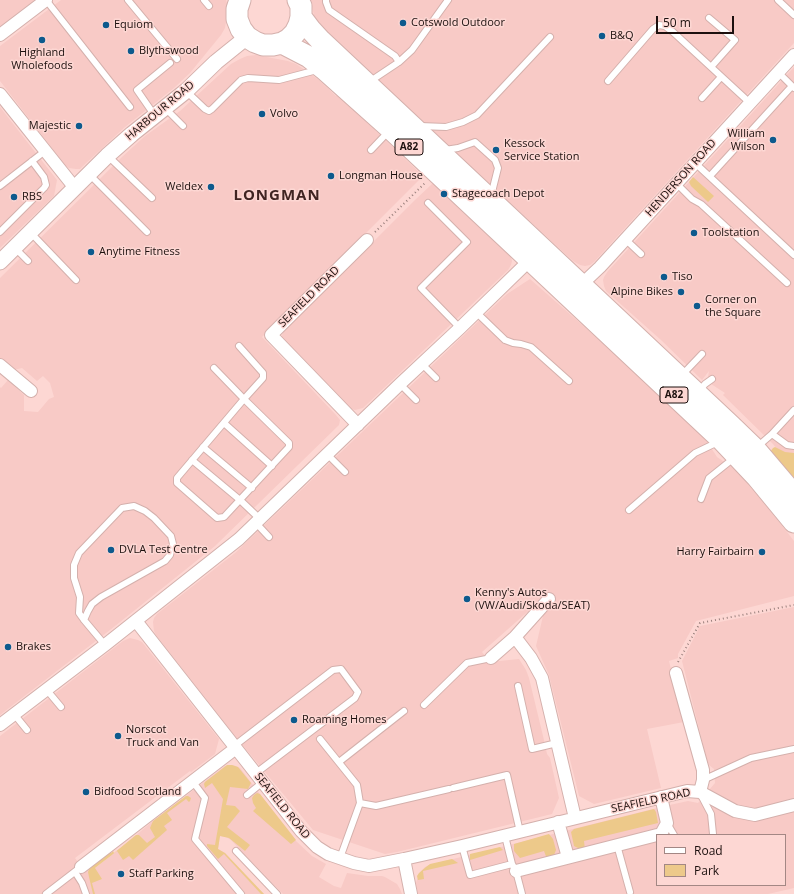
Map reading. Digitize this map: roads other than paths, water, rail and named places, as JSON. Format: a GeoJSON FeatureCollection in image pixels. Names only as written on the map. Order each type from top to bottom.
{"type":"FeatureCollection","features":[{"type":"Feature","properties":{"kind":"highway"},"geometry":{"type":"LineString","coordinates":[[237,3],[239,24],[247,37],[263,45],[282,43]]}},
{"type":"Feature","properties":{"kind":"highway","name":"A82"},"geometry":{"type":"LineString","coordinates":[[282,43],[295,33],[299,25],[300,8]]}},
{"type":"Feature","properties":{"kind":"highway","name":"A82"},"geometry":{"type":"LineString","coordinates":[[300,8],[310,29],[321,41],[492,201],[572,288],[722,440],[746,453],[757,477],[794,522]]}},
{"type":"Feature","properties":{"kind":"highway","name":"A82"},"geometry":{"type":"LineString","coordinates":[[282,43],[309,57],[324,68],[530,260],[572,288],[680,377],[697,393],[746,453],[794,495]]}},
{"type":"Feature","properties":{"kind":"street"},"geometry":{"type":"LineString","coordinates":[[0,35],[46,0]]}},
{"type":"Feature","properties":{"kind":"street","name":"HARBOUR ROAD"},"geometry":{"type":"LineString","coordinates":[[0,262],[107,156],[186,91],[216,62],[247,37]]}},
{"type":"Feature","properties":{"kind":"street","name":"HENDERSON ROAD"},"geometry":{"type":"LineString","coordinates":[[572,288],[600,267],[794,55]]}},
{"type":"Feature","properties":{"kind":"street"},"geometry":{"type":"LineString","coordinates":[[0,94],[75,188]]}},
{"type":"Feature","properties":{"kind":"street","name":"SEAFIELD ROAD"},"geometry":{"type":"LineString","coordinates":[[358,425],[271,335],[367,240]]}},
{"type":"Feature","properties":{"kind":"street"},"geometry":{"type":"LineString","coordinates":[[0,725],[239,539],[530,260]]}},
{"type":"Feature","properties":{"kind":"street"},"geometry":{"type":"LineString","coordinates":[[2,370],[30,392]]}},
{"type":"Feature","properties":{"kind":"street"},"geometry":{"type":"LineString","coordinates":[[491,658],[514,637],[549,599]]}},
{"type":"Feature","properties":{"kind":"street","name":"SEAFIELD ROAD"},"geometry":{"type":"LineString","coordinates":[[136,620],[302,831],[317,847],[328,854],[354,863],[369,866],[404,859],[687,792],[701,786],[735,811],[755,815],[794,805]]}},
{"type":"Feature","properties":{"kind":"street"},"geometry":{"type":"LineString","coordinates":[[514,637],[531,658],[542,678],[575,818]]}},
{"type":"Feature","properties":{"kind":"street"},"geometry":{"type":"LineString","coordinates":[[676,673],[703,770],[701,786]]}},
{"type":"Feature","properties":{"kind":"street"},"geometry":{"type":"LineString","coordinates":[[78,870],[193,782],[235,747]]}},
{"type":"Feature","properties":{"kind":"street"},"geometry":{"type":"LineString","coordinates":[[661,797],[667,823],[661,834]]}},
{"type":"Feature","properties":{"kind":"street"},"geometry":{"type":"LineString","coordinates":[[558,822],[568,857]]}},
{"type":"Feature","properties":{"kind":"street"},"geometry":{"type":"LineString","coordinates":[[514,867],[568,857],[656,835]]}},
{"type":"Feature","properties":{"kind":"street"},"geometry":{"type":"LineString","coordinates":[[404,859],[411,894]]}},
{"type":"Feature","properties":{"kind":"lane"},"geometry":{"type":"LineString","coordinates":[[46,0],[130,107]]}},
{"type":"Feature","properties":{"kind":"lane"},"geometry":{"type":"LineString","coordinates":[[128,0],[177,59]]}},
{"type":"Feature","properties":{"kind":"lane"},"geometry":{"type":"LineString","coordinates":[[204,0],[209,6]]}},
{"type":"Feature","properties":{"kind":"lane"},"geometry":{"type":"LineString","coordinates":[[326,0],[329,10],[395,56],[399,62]]}},
{"type":"Feature","properties":{"kind":"lane"},"geometry":{"type":"LineString","coordinates":[[368,84],[399,62],[412,50],[448,0]]}},
{"type":"Feature","properties":{"kind":"lane"},"geometry":{"type":"LineString","coordinates":[[778,0],[794,15]]}},
{"type":"Feature","properties":{"kind":"lane"},"geometry":{"type":"LineString","coordinates":[[709,18],[735,40],[711,67]]}},
{"type":"Feature","properties":{"kind":"lane"},"geometry":{"type":"LineString","coordinates":[[608,81],[653,29],[659,26],[665,26],[750,103]]}},
{"type":"Feature","properties":{"kind":"lane"},"geometry":{"type":"LineString","coordinates":[[412,125],[446,127],[463,122],[477,115],[550,37]]}},
{"type":"Feature","properties":{"kind":"lane"},"geometry":{"type":"LineString","coordinates":[[170,63],[137,90],[160,112],[183,126]]}},
{"type":"Feature","properties":{"kind":"lane"},"geometry":{"type":"LineString","coordinates":[[186,91],[209,111],[241,80],[248,78],[279,80],[324,68]]}},
{"type":"Feature","properties":{"kind":"lane"},"geometry":{"type":"LineString","coordinates":[[710,176],[793,87],[778,72]]}},
{"type":"Feature","properties":{"kind":"lane"},"geometry":{"type":"LineString","coordinates":[[702,98],[721,77]]}},
{"type":"Feature","properties":{"kind":"lane"},"geometry":{"type":"LineString","coordinates":[[371,150],[391,129]]}},
{"type":"Feature","properties":{"kind":"lane"},"geometry":{"type":"LineString","coordinates":[[439,151],[458,148],[475,142],[495,160],[498,168],[493,188],[492,201]]}},
{"type":"Feature","properties":{"kind":"lane"},"geometry":{"type":"LineString","coordinates":[[0,186],[46,151]]}},
{"type":"Feature","properties":{"kind":"lane"},"geometry":{"type":"LineString","coordinates":[[107,156],[152,198]]}},
{"type":"Feature","properties":{"kind":"lane"},"geometry":{"type":"LineString","coordinates":[[0,232],[46,185],[44,177],[32,161]]}},
{"type":"Feature","properties":{"kind":"lane"},"geometry":{"type":"LineString","coordinates":[[695,163],[794,255]]}},
{"type":"Feature","properties":{"kind":"lane"},"geometry":{"type":"LineString","coordinates":[[89,174],[146,232]]}},
{"type":"Feature","properties":{"kind":"lane"},"geometry":{"type":"LineString","coordinates":[[676,183],[787,283]]}},
{"type":"Feature","properties":{"kind":"lane"},"geometry":{"type":"LineString","coordinates":[[428,203],[467,242],[421,288],[460,328]]}},
{"type":"Feature","properties":{"kind":"lane"},"geometry":{"type":"LineString","coordinates":[[30,232],[76,280]]}},
{"type":"Feature","properties":{"kind":"lane"},"geometry":{"type":"LineString","coordinates":[[625,239],[641,254]]}},
{"type":"Feature","properties":{"kind":"lane"},"geometry":{"type":"LineString","coordinates":[[15,247],[28,261]]}},
{"type":"Feature","properties":{"kind":"lane"},"geometry":{"type":"LineString","coordinates":[[476,312],[505,340],[531,347],[569,381]]}},
{"type":"Feature","properties":{"kind":"lane"},"geometry":{"type":"LineString","coordinates":[[214,368],[244,399],[289,443],[289,448],[252,488],[224,517],[217,518],[177,483],[177,478],[244,399],[263,378],[263,373],[239,346]]}},
{"type":"Feature","properties":{"kind":"lane"},"geometry":{"type":"LineString","coordinates":[[680,377],[702,354]]}},
{"type":"Feature","properties":{"kind":"lane"},"geometry":{"type":"LineString","coordinates":[[422,364],[436,378]]}},
{"type":"Feature","properties":{"kind":"lane"},"geometry":{"type":"LineString","coordinates":[[697,393],[712,379]]}},
{"type":"Feature","properties":{"kind":"lane"},"geometry":{"type":"LineString","coordinates":[[400,384],[416,400]]}},
{"type":"Feature","properties":{"kind":"lane"},"geometry":{"type":"LineString","coordinates":[[701,499],[709,478],[731,460],[746,453],[772,434],[794,410]]}},
{"type":"Feature","properties":{"kind":"lane"},"geometry":{"type":"LineString","coordinates":[[224,423],[272,466]]}},
{"type":"Feature","properties":{"kind":"lane"},"geometry":{"type":"LineString","coordinates":[[772,434],[787,445],[794,446]]}},
{"type":"Feature","properties":{"kind":"lane"},"geometry":{"type":"LineString","coordinates":[[629,510],[696,453],[722,440]]}},
{"type":"Feature","properties":{"kind":"lane"},"geometry":{"type":"LineString","coordinates":[[203,447],[252,488]]}},
{"type":"Feature","properties":{"kind":"lane"},"geometry":{"type":"LineString","coordinates":[[328,454],[345,472]]}},
{"type":"Feature","properties":{"kind":"lane"},"geometry":{"type":"LineString","coordinates":[[192,460],[240,500],[258,521],[269,537]]}},
{"type":"Feature","properties":{"kind":"lane"},"geometry":{"type":"LineString","coordinates":[[84,620],[92,604],[101,597],[165,561],[170,555],[173,544],[170,536],[154,518],[145,511],[134,506],[122,508],[79,553],[74,565],[74,578],[80,597],[79,613],[84,620],[105,644]]}},
{"type":"Feature","properties":{"kind":"lane"},"geometry":{"type":"LineString","coordinates":[[424,705],[467,663],[491,658]]}},
{"type":"Feature","properties":{"kind":"lane"},"geometry":{"type":"LineString","coordinates":[[235,747],[333,670],[341,669],[358,692],[355,698],[259,778],[247,795]]}},
{"type":"Feature","properties":{"kind":"lane"},"geometry":{"type":"LineString","coordinates":[[518,686],[532,749],[557,743]]}},
{"type":"Feature","properties":{"kind":"lane"},"geometry":{"type":"LineString","coordinates":[[46,689],[61,707]]}},
{"type":"Feature","properties":{"kind":"lane"},"geometry":{"type":"LineString","coordinates":[[339,762],[404,711]]}},
{"type":"Feature","properties":{"kind":"lane"},"geometry":{"type":"LineString","coordinates":[[14,714],[27,730]]}},
{"type":"Feature","properties":{"kind":"lane"},"geometry":{"type":"LineString","coordinates":[[320,740],[357,785],[360,803],[340,858]]}},
{"type":"Feature","properties":{"kind":"lane"},"geometry":{"type":"LineString","coordinates":[[714,834],[711,814],[701,786],[751,758],[794,749]]}},
{"type":"Feature","properties":{"kind":"lane"},"geometry":{"type":"LineString","coordinates":[[360,803],[376,806],[507,775],[520,832]]}},
{"type":"Feature","properties":{"kind":"lane"},"geometry":{"type":"LineString","coordinates":[[193,782],[205,798],[195,839],[241,894]]}},
{"type":"Feature","properties":{"kind":"lane"},"geometry":{"type":"LineString","coordinates":[[667,823],[673,834]]}},
{"type":"Feature","properties":{"kind":"lane"},"geometry":{"type":"LineString","coordinates":[[505,836],[522,894]]}},
{"type":"Feature","properties":{"kind":"lane"},"geometry":{"type":"LineString","coordinates":[[617,845],[630,892]]}},
{"type":"Feature","properties":{"kind":"lane"},"geometry":{"type":"LineString","coordinates":[[462,846],[470,875],[514,867]]}},
{"type":"Feature","properties":{"kind":"lane"},"geometry":{"type":"LineString","coordinates":[[236,851],[277,894]]}},
{"type":"Feature","properties":{"kind":"lane"},"geometry":{"type":"LineString","coordinates":[[46,894],[78,870],[86,894]]}},
{"type":"Feature","properties":{"kind":"place","name":"Cotswold Outdoor"},"geometry":{"type":"Point","coordinates":[403,23]}},
{"type":"Feature","properties":{"kind":"place","name":"Equiom"},"geometry":{"type":"Point","coordinates":[106,25]}},
{"type":"Feature","properties":{"kind":"place","name":"B&Q"},"geometry":{"type":"Point","coordinates":[602,36]}},
{"type":"Feature","properties":{"kind":"place","name":"Highland Wholefoods"},"geometry":{"type":"Point","coordinates":[42,40]}},
{"type":"Feature","properties":{"kind":"place","name":"Blythswood"},"geometry":{"type":"Point","coordinates":[131,51]}},
{"type":"Feature","properties":{"kind":"place","name":"Volvo"},"geometry":{"type":"Point","coordinates":[262,114]}},
{"type":"Feature","properties":{"kind":"place","name":"Majestic"},"geometry":{"type":"Point","coordinates":[79,126]}},
{"type":"Feature","properties":{"kind":"place","name":"William Wilson"},"geometry":{"type":"Point","coordinates":[773,140]}},
{"type":"Feature","properties":{"kind":"place","name":"Kessock Service Station"},"geometry":{"type":"Point","coordinates":[496,150]}},
{"type":"Feature","properties":{"kind":"place","name":"Longman House"},"geometry":{"type":"Point","coordinates":[331,176]}},
{"type":"Feature","properties":{"kind":"place","name":"Weldex"},"geometry":{"type":"Point","coordinates":[211,187]}},
{"type":"Feature","properties":{"kind":"place","name":"Stagecoach Depot"},"geometry":{"type":"Point","coordinates":[444,194]}},
{"type":"Feature","properties":{"kind":"place","name":"RBS"},"geometry":{"type":"Point","coordinates":[14,197]}},
{"type":"Feature","properties":{"kind":"place","name":"Toolstation"},"geometry":{"type":"Point","coordinates":[694,233]}},
{"type":"Feature","properties":{"kind":"place","name":"Anytime Fitness"},"geometry":{"type":"Point","coordinates":[91,252]}},
{"type":"Feature","properties":{"kind":"place","name":"Tiso"},"geometry":{"type":"Point","coordinates":[664,277]}},
{"type":"Feature","properties":{"kind":"place","name":"Alpine Bikes"},"geometry":{"type":"Point","coordinates":[681,292]}},
{"type":"Feature","properties":{"kind":"place","name":"Corner on the Square"},"geometry":{"type":"Point","coordinates":[697,306]}},
{"type":"Feature","properties":{"kind":"place","name":"DVLA Test Centre"},"geometry":{"type":"Point","coordinates":[111,550]}},
{"type":"Feature","properties":{"kind":"place","name":"Harry Fairbairn"},"geometry":{"type":"Point","coordinates":[762,552]}},
{"type":"Feature","properties":{"kind":"place","name":"Kenny's Autos (VW/Audi/Skoda/SEAT)"},"geometry":{"type":"Point","coordinates":[467,599]}},
{"type":"Feature","properties":{"kind":"place","name":"Brakes"},"geometry":{"type":"Point","coordinates":[8,647]}},
{"type":"Feature","properties":{"kind":"place","name":"Roaming Homes"},"geometry":{"type":"Point","coordinates":[294,720]}},
{"type":"Feature","properties":{"kind":"place","name":"Norscot Truck and Van"},"geometry":{"type":"Point","coordinates":[118,736]}},
{"type":"Feature","properties":{"kind":"place","name":"Bidfood Scotland"},"geometry":{"type":"Point","coordinates":[86,792]}},
{"type":"Feature","properties":{"kind":"place","name":"Staff Parking"},"geometry":{"type":"Point","coordinates":[121,874]}},
{"type":"Feature","properties":{"kind":"district","name":"LONGMAN"},"geometry":{"type":"Point","coordinates":[277,196]}}]}
